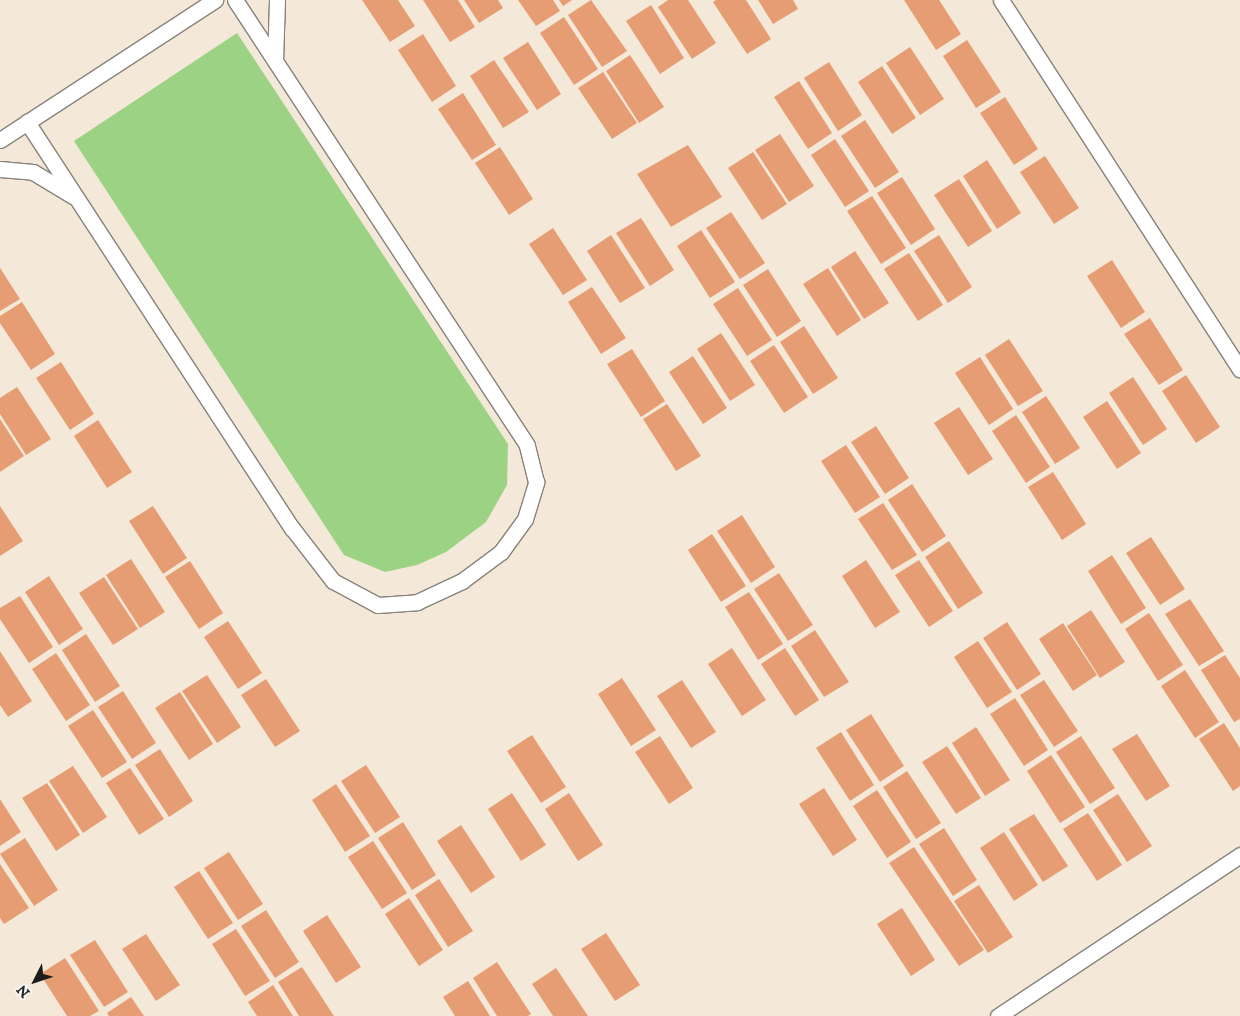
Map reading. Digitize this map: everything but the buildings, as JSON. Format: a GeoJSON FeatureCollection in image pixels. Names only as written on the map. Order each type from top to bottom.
{"type":"FeatureCollection","features":[{"type":"Feature","properties":{"kind":"lane"},"geometry":{"type":"LineString","coordinates":[[0,140],[215,0]]}},
{"type":"Feature","properties":{"kind":"lane"},"geometry":{"type":"LineString","coordinates":[[27,122],[292,528],[333,581],[378,605],[417,602],[462,581],[501,552],[525,519],[536,482],[527,445],[235,0]]}},
{"type":"Feature","properties":{"kind":"lane"},"geometry":{"type":"LineString","coordinates":[[275,61],[276,0]]}},
{"type":"Feature","properties":{"kind":"lane"},"geometry":{"type":"LineString","coordinates":[[1001,0],[1240,369]]}},
{"type":"Feature","properties":{"kind":"lane"},"geometry":{"type":"LineString","coordinates":[[0,169],[33,172],[76,198]]}},
{"type":"Feature","properties":{"kind":"lane"},"geometry":{"type":"LineString","coordinates":[[998,1016],[1240,856]]}},
{"type":"Feature","properties":{"kind":"green space"},"geometry":{"type":"Polygon","coordinates":[[[237,33],[508,444],[507,485],[486,522],[446,552],[417,565],[385,572],[344,555],[74,141],[237,33]]]}}]}
